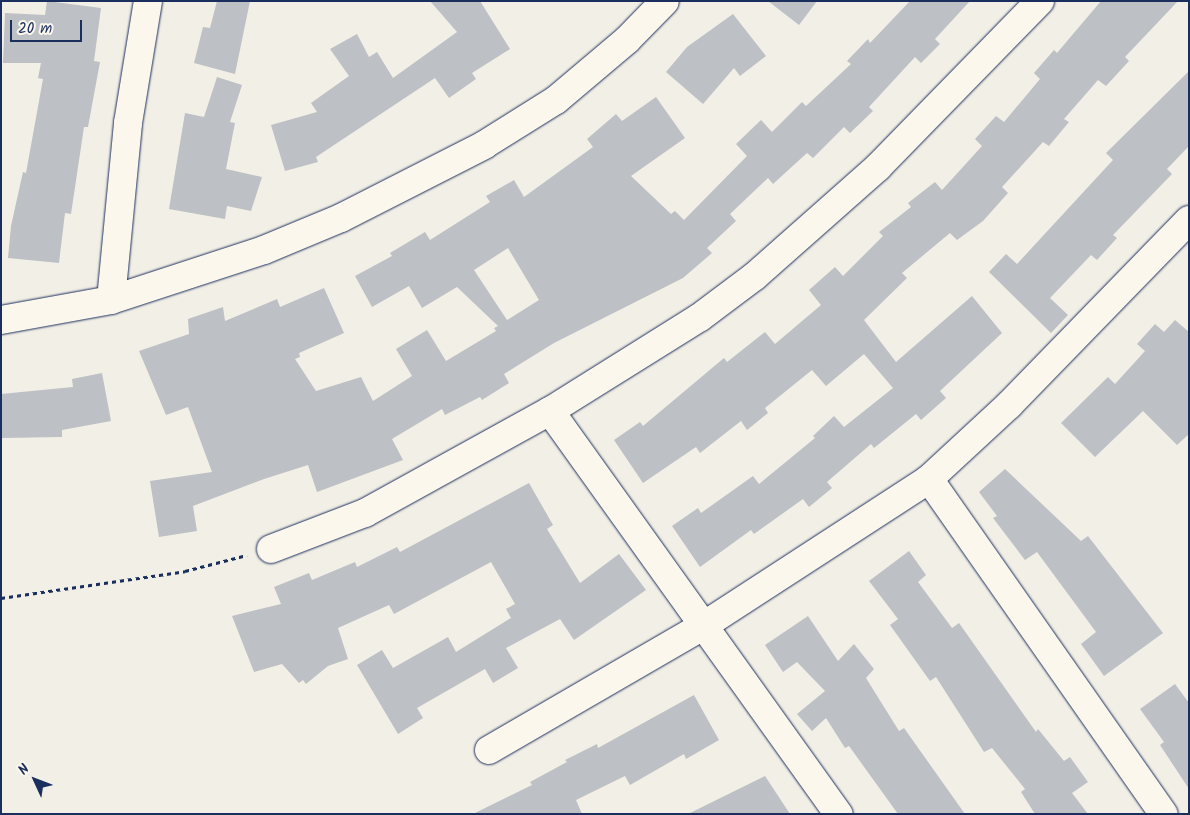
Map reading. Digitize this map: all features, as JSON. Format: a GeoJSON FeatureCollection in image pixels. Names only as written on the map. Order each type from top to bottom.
{"type":"FeatureCollection","features":[{"type":"Feature","properties":{"kind":"street"},"geometry":{"type":"LineString","coordinates":[[111,300],[128,124],[148,1]]}},
{"type":"Feature","properties":{"kind":"street"},"geometry":{"type":"LineString","coordinates":[[1,320],[111,300],[264,250],[342,218],[484,145],[556,100],[627,40],[665,1]]}},
{"type":"Feature","properties":{"kind":"street"},"geometry":{"type":"LineString","coordinates":[[271,549],[366,514],[550,411],[699,318],[755,276],[885,160],[1040,1]]}},
{"type":"Feature","properties":{"kind":"street"},"geometry":{"type":"LineString","coordinates":[[489,750],[703,626],[929,479],[970,444],[1189,220]]}},
{"type":"Feature","properties":{"kind":"street"},"geometry":{"type":"LineString","coordinates":[[550,411],[839,814]]}},
{"type":"Feature","properties":{"kind":"street"},"geometry":{"type":"LineString","coordinates":[[929,479],[1164,814]]}},
{"type":"Feature","properties":{"kind":"path"},"geometry":{"type":"LineString","coordinates":[[1,598],[185,571],[271,549]]}},
{"type":"Feature","properties":{"kind":"building"},"geometry":{"type":"Polygon","coordinates":[[[47,1],[101,8],[94,61],[100,62],[88,127],[84,127],[71,214],[65,213],[59,263],[8,258],[11,226],[23,172],[26,173],[43,79],[38,78],[41,63],[3,63],[5,13],[45,15],[47,1]]]}},
{"type":"Feature","properties":{"kind":"building"},"geometry":{"type":"Polygon","coordinates":[[[217,1],[250,1],[235,74],[194,63],[203,27],[210,28],[217,1]]]}},
{"type":"Feature","properties":{"kind":"building"},"geometry":{"type":"Polygon","coordinates":[[[430,1],[480,1],[510,49],[472,73],[476,79],[449,98],[435,78],[316,157],[318,162],[285,171],[271,125],[317,112],[311,103],[349,76],[330,49],[357,34],[369,57],[377,52],[393,78],[457,32],[430,1]]]}},
{"type":"Feature","properties":{"kind":"building"},"geometry":{"type":"Polygon","coordinates":[[[768,1],[817,1],[799,25],[768,1]]]}},
{"type":"Feature","properties":{"kind":"building"},"geometry":{"type":"Polygon","coordinates":[[[910,1],[970,1],[935,39],[940,44],[921,63],[915,57],[869,107],[873,111],[850,133],[844,127],[813,158],[807,153],[773,184],[768,178],[730,214],[736,221],[707,248],[712,253],[683,278],[554,343],[504,374],[509,383],[482,400],[480,397],[445,415],[442,409],[392,439],[403,460],[317,492],[308,465],[264,479],[193,506],[197,531],[159,537],[150,481],[212,472],[188,407],[166,415],[139,351],[189,334],[188,319],[223,307],[225,321],[277,299],[280,307],[324,288],[344,333],[299,353],[300,357],[295,359],[316,391],[361,377],[373,401],[412,376],[396,349],[427,330],[446,361],[496,331],[494,328],[498,326],[457,287],[422,308],[409,286],[372,307],[355,276],[392,256],[390,253],[425,232],[430,240],[490,202],[486,196],[514,180],[524,197],[593,147],[587,139],[616,114],[622,121],[656,97],[685,138],[631,176],[671,214],[675,211],[684,220],[747,156],[736,144],[761,120],[772,132],[802,102],[806,106],[851,64],[847,61],[868,39],[870,43],[910,1]],[[508,248],[474,270],[507,320],[539,300],[508,248]]]}},
{"type":"Feature","properties":{"kind":"building"},"geometry":{"type":"Polygon","coordinates":[[[1101,1],[1178,1],[1125,57],[1129,61],[1106,86],[1098,80],[1064,119],[1069,122],[1049,146],[1043,142],[1002,187],[1008,193],[983,221],[957,240],[950,233],[902,273],[907,278],[864,320],[896,362],[972,296],[1002,333],[940,391],[946,398],[921,420],[916,414],[874,448],[871,444],[827,482],[832,488],[809,507],[803,499],[754,534],[751,530],[700,567],[672,526],[698,508],[701,513],[753,476],[759,484],[815,438],[813,436],[834,416],[844,427],[893,388],[864,354],[826,386],[812,370],[765,408],[768,413],[747,430],[741,421],[700,453],[696,447],[643,483],[614,440],[640,422],[643,426],[724,358],[727,362],[765,332],[775,344],[821,305],[809,290],[835,267],[843,276],[883,236],[879,232],[911,207],[908,203],[935,182],[942,190],[982,146],[975,139],[996,116],[1004,122],[1040,79],[1034,73],[1054,50],[1057,53],[1101,1]]]}},
{"type":"Feature","properties":{"kind":"building"},"geometry":{"type":"Polygon","coordinates":[[[733,14],[766,56],[740,76],[734,68],[703,104],[666,72],[687,47],[733,14]]]}},
{"type":"Feature","properties":{"kind":"building"},"geometry":{"type":"Polygon","coordinates":[[[1189,71],[1189,146],[1167,169],[1172,174],[1113,235],[1117,238],[1097,260],[1091,255],[1050,298],[1068,315],[1051,333],[989,272],[1006,254],[1017,264],[1113,160],[1106,153],[1189,71]]]}},
{"type":"Feature","properties":{"kind":"building"},"geometry":{"type":"Polygon","coordinates":[[[217,77],[242,85],[230,122],[235,123],[226,169],[262,177],[251,211],[227,206],[225,219],[169,209],[185,113],[204,117],[217,77]]]}},
{"type":"Feature","properties":{"kind":"building"},"geometry":{"type":"Polygon","coordinates":[[[1175,320],[1189,332],[1189,434],[1177,445],[1143,411],[1095,457],[1061,423],[1108,377],[1115,384],[1145,351],[1137,344],[1155,324],[1164,332],[1175,320]]]}},
{"type":"Feature","properties":{"kind":"building"},"geometry":{"type":"Polygon","coordinates":[[[102,373],[111,421],[62,430],[62,437],[1,438],[1,394],[73,387],[72,379],[102,373]]]}},
{"type":"Feature","properties":{"kind":"building"},"geometry":{"type":"Polygon","coordinates":[[[1005,469],[1081,541],[1088,536],[1163,633],[1104,676],[1081,644],[1096,632],[1037,552],[1025,560],[993,518],[997,516],[979,492],[1005,469]]]}},
{"type":"Feature","properties":{"kind":"building"},"geometry":{"type":"Polygon","coordinates":[[[529,483],[553,525],[547,529],[580,583],[619,554],[646,590],[574,640],[560,619],[506,648],[518,668],[493,683],[485,669],[417,708],[423,718],[398,734],[357,665],[382,650],[393,668],[448,637],[456,652],[511,618],[506,609],[515,604],[491,562],[394,614],[389,605],[338,628],[348,659],[328,666],[306,684],[303,680],[299,683],[282,664],[254,672],[232,616],[281,604],[274,587],[309,573],[312,580],[355,562],[357,567],[397,547],[400,552],[529,483]]]}},
{"type":"Feature","properties":{"kind":"building"},"geometry":{"type":"Polygon","coordinates":[[[909,551],[926,575],[918,582],[952,628],[959,623],[1036,732],[1038,729],[1064,761],[1070,757],[1088,782],[1072,793],[1088,814],[1035,814],[1021,792],[1025,789],[992,748],[984,752],[936,677],[930,681],[890,625],[898,619],[869,581],[909,551]]]}},
{"type":"Feature","properties":{"kind":"building"},"geometry":{"type":"Polygon","coordinates":[[[808,616],[838,661],[854,644],[874,669],[866,678],[899,731],[904,728],[965,814],[898,814],[849,746],[845,748],[826,718],[812,731],[797,714],[825,691],[797,662],[783,672],[765,645],[808,616]]]}},
{"type":"Feature","properties":{"kind":"building"},"geometry":{"type":"Polygon","coordinates":[[[1175,684],[1189,703],[1189,789],[1160,745],[1164,742],[1140,709],[1175,684]]]}},
{"type":"Feature","properties":{"kind":"building"},"geometry":{"type":"Polygon","coordinates":[[[694,695],[719,740],[686,759],[684,754],[630,785],[625,776],[576,800],[582,814],[473,814],[532,785],[530,782],[567,762],[565,760],[597,744],[598,748],[694,695]]]}},
{"type":"Feature","properties":{"kind":"building"},"geometry":{"type":"Polygon","coordinates":[[[765,776],[790,814],[688,814],[765,776]]]}}]}
